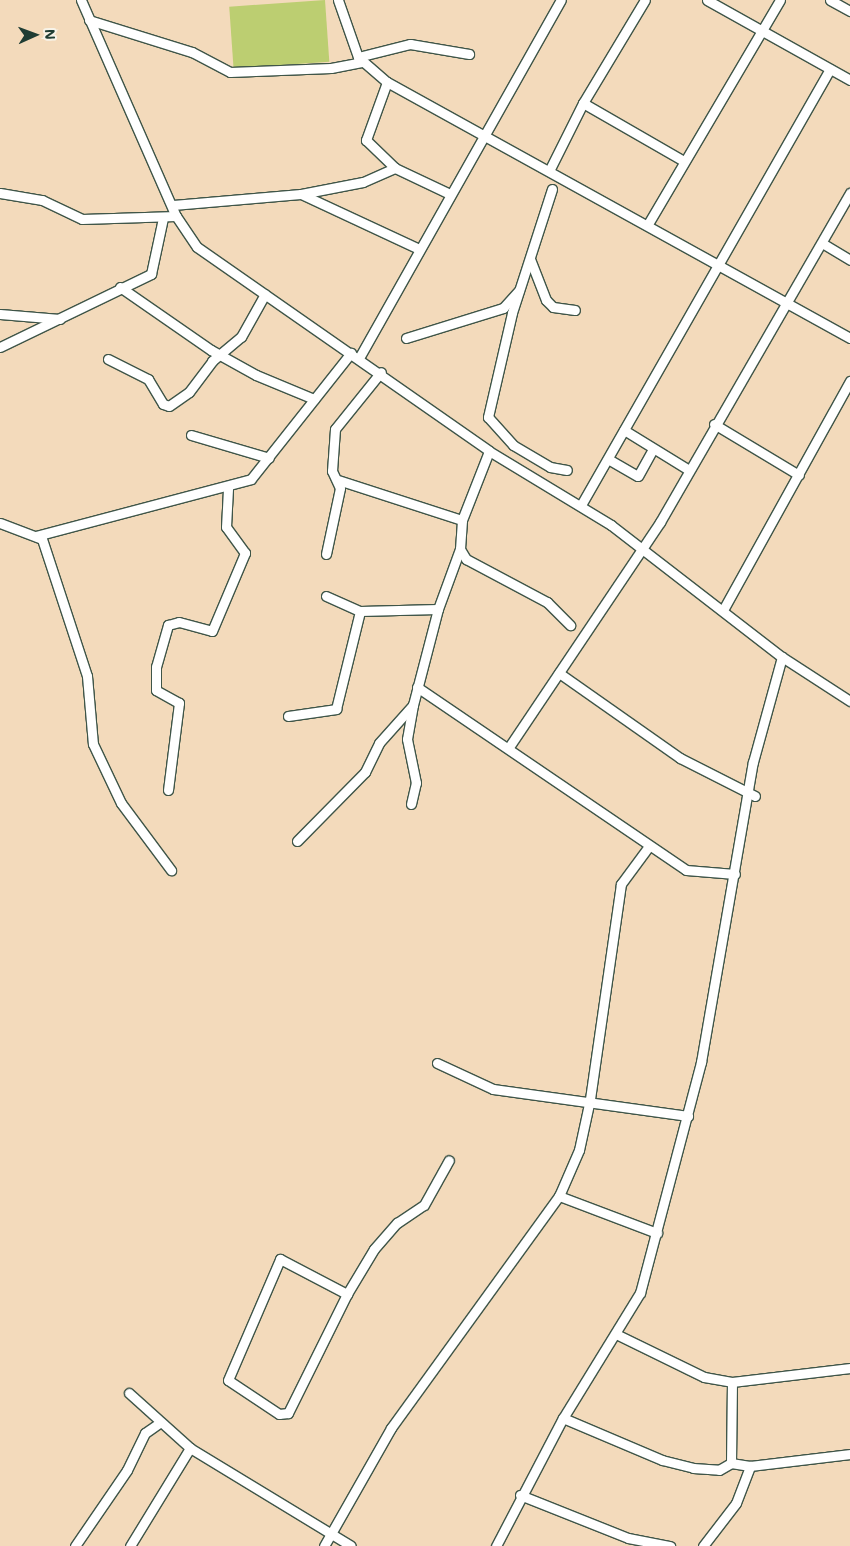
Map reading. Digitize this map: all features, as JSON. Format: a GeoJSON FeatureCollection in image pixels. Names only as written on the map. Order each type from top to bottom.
{"type":"FeatureCollection","features":[{"type":"Feature","properties":{"kind":"street"},"geometry":{"type":"LineString","coordinates":[[81,0],[173,205],[176,216],[196,248],[380,372],[490,451],[581,505],[723,610],[782,657],[850,701]]}},
{"type":"Feature","properties":{"kind":"street"},"geometry":{"type":"LineString","coordinates":[[338,0],[359,59],[387,82],[550,169],[648,224],[718,267],[850,338]]}},
{"type":"Feature","properties":{"kind":"street"},"geometry":{"type":"LineString","coordinates":[[36,536],[78,521],[228,488],[251,479],[314,399],[355,356],[419,249],[561,0]]}},
{"type":"Feature","properties":{"kind":"street"},"geometry":{"type":"LineString","coordinates":[[550,169],[582,103],[645,0]]}},
{"type":"Feature","properties":{"kind":"street"},"geometry":{"type":"LineString","coordinates":[[707,0],[850,80]]}},
{"type":"Feature","properties":{"kind":"street"},"geometry":{"type":"LineString","coordinates":[[648,224],[780,0]]}},
{"type":"Feature","properties":{"kind":"street"},"geometry":{"type":"LineString","coordinates":[[830,0],[850,11]]}},
{"type":"Feature","properties":{"kind":"street"},"geometry":{"type":"LineString","coordinates":[[89,20],[192,52],[230,72],[330,68],[410,44],[469,54]]}},
{"type":"Feature","properties":{"kind":"street"},"geometry":{"type":"LineString","coordinates":[[581,505],[830,69]]}},
{"type":"Feature","properties":{"kind":"street"},"geometry":{"type":"LineString","coordinates":[[387,82],[366,140],[395,168],[450,194]]}},
{"type":"Feature","properties":{"kind":"street"},"geometry":{"type":"LineString","coordinates":[[582,103],[684,161]]}},
{"type":"Feature","properties":{"kind":"street"},"geometry":{"type":"LineString","coordinates":[[173,205],[301,194],[363,182],[395,168]]}},
{"type":"Feature","properties":{"kind":"street"},"geometry":{"type":"LineString","coordinates":[[552,189],[522,286],[488,417],[513,445],[550,467],[567,470]]}},
{"type":"Feature","properties":{"kind":"street"},"geometry":{"type":"LineString","coordinates":[[792,293],[850,192]]}},
{"type":"Feature","properties":{"kind":"street"},"geometry":{"type":"LineString","coordinates":[[0,193],[42,200],[82,219],[163,218],[176,216]]}},
{"type":"Feature","properties":{"kind":"street"},"geometry":{"type":"LineString","coordinates":[[301,194],[419,249]]}},
{"type":"Feature","properties":{"kind":"street"},"geometry":{"type":"LineString","coordinates":[[0,347],[60,319],[155,270],[163,218]]}},
{"type":"Feature","properties":{"kind":"street"},"geometry":{"type":"LineString","coordinates":[[822,243],[850,260]]}},
{"type":"Feature","properties":{"kind":"street"},"geometry":{"type":"LineString","coordinates":[[509,747],[642,549],[784,302],[822,243]]}},
{"type":"Feature","properties":{"kind":"street"},"geometry":{"type":"LineString","coordinates":[[530,259],[546,300],[553,307],[575,310]]}},
{"type":"Feature","properties":{"kind":"street"},"geometry":{"type":"LineString","coordinates":[[406,338],[503,308],[522,286]]}},
{"type":"Feature","properties":{"kind":"street"},"geometry":{"type":"LineString","coordinates":[[120,287],[256,375],[314,399]]}},
{"type":"Feature","properties":{"kind":"street"},"geometry":{"type":"LineString","coordinates":[[108,359],[148,379],[165,406],[189,392],[221,354],[241,338],[265,294]]}},
{"type":"Feature","properties":{"kind":"street"},"geometry":{"type":"LineString","coordinates":[[0,314],[60,319]]}},
{"type":"Feature","properties":{"kind":"street"},"geometry":{"type":"LineString","coordinates":[[380,372],[335,429],[332,471],[338,480],[462,520]]}},
{"type":"Feature","properties":{"kind":"street"},"geometry":{"type":"LineString","coordinates":[[723,610],[850,381]]}},
{"type":"Feature","properties":{"kind":"street"},"geometry":{"type":"LineString","coordinates":[[714,424],[799,475]]}},
{"type":"Feature","properties":{"kind":"street"},"geometry":{"type":"LineString","coordinates":[[624,430],[689,470]]}},
{"type":"Feature","properties":{"kind":"street"},"geometry":{"type":"LineString","coordinates":[[191,435],[269,458]]}},
{"type":"Feature","properties":{"kind":"street"},"geometry":{"type":"LineString","coordinates":[[608,459],[638,476],[653,449]]}},
{"type":"Feature","properties":{"kind":"street"},"geometry":{"type":"LineString","coordinates":[[411,804],[416,782],[407,739],[417,687],[438,610],[460,550],[462,520],[490,451]]}},
{"type":"Feature","properties":{"kind":"street"},"geometry":{"type":"LineString","coordinates":[[326,554],[338,480]]}},
{"type":"Feature","properties":{"kind":"street"},"geometry":{"type":"LineString","coordinates":[[168,790],[179,703],[156,690],[156,667],[168,625],[179,622],[212,631],[245,553],[226,527],[228,488]]}},
{"type":"Feature","properties":{"kind":"street"},"geometry":{"type":"LineString","coordinates":[[0,523],[42,539],[54,568],[54,585],[83,661],[93,744],[121,803],[171,870]]}},
{"type":"Feature","properties":{"kind":"street"},"geometry":{"type":"LineString","coordinates":[[460,550],[466,559],[547,602],[570,625]]}},
{"type":"Feature","properties":{"kind":"street"},"geometry":{"type":"LineString","coordinates":[[326,596],[360,611],[438,610]]}},
{"type":"Feature","properties":{"kind":"street"},"geometry":{"type":"LineString","coordinates":[[288,716],[336,709],[346,654],[360,611]]}},
{"type":"Feature","properties":{"kind":"street"},"geometry":{"type":"LineString","coordinates":[[496,1546],[520,1495],[564,1418],[618,1335],[640,1293],[688,1116],[751,795],[782,657]]}},
{"type":"Feature","properties":{"kind":"street"},"geometry":{"type":"LineString","coordinates":[[559,673],[680,758],[751,795]]}},
{"type":"Feature","properties":{"kind":"street"},"geometry":{"type":"LineString","coordinates":[[417,687],[509,747],[686,870],[735,874]]}},
{"type":"Feature","properties":{"kind":"street"},"geometry":{"type":"LineString","coordinates":[[297,841],[365,772],[379,743],[413,705]]}},
{"type":"Feature","properties":{"kind":"street"},"geometry":{"type":"LineString","coordinates":[[324,1546],[391,1428],[559,1196],[579,1150],[590,1099],[621,884],[649,846]]}},
{"type":"Feature","properties":{"kind":"street"},"geometry":{"type":"LineString","coordinates":[[437,1063],[493,1089],[590,1099],[688,1116]]}},
{"type":"Feature","properties":{"kind":"street"},"geometry":{"type":"LineString","coordinates":[[347,1294],[280,1260],[228,1380],[279,1414],[288,1413],[347,1294],[374,1249],[397,1223],[424,1205],[449,1160]]}},
{"type":"Feature","properties":{"kind":"street"},"geometry":{"type":"LineString","coordinates":[[559,1196],[657,1233]]}},
{"type":"Feature","properties":{"kind":"street"},"geometry":{"type":"LineString","coordinates":[[618,1335],[704,1377],[732,1382],[850,1368]]}},
{"type":"Feature","properties":{"kind":"street"},"geometry":{"type":"LineString","coordinates":[[731,1462],[732,1382]]}},
{"type":"Feature","properties":{"kind":"street"},"geometry":{"type":"LineString","coordinates":[[129,1393],[190,1448],[351,1546]]}},
{"type":"Feature","properties":{"kind":"street"},"geometry":{"type":"LineString","coordinates":[[564,1418],[662,1460],[719,1470],[731,1462],[750,1466],[850,1454]]}},
{"type":"Feature","properties":{"kind":"street"},"geometry":{"type":"LineString","coordinates":[[75,1546],[127,1470],[145,1433],[161,1422]]}},
{"type":"Feature","properties":{"kind":"street"},"geometry":{"type":"LineString","coordinates":[[130,1546],[190,1448]]}},
{"type":"Feature","properties":{"kind":"street"},"geometry":{"type":"LineString","coordinates":[[703,1546],[736,1504],[750,1466]]}},
{"type":"Feature","properties":{"kind":"street"},"geometry":{"type":"LineString","coordinates":[[520,1495],[628,1538],[670,1546]]}},
{"type":"Feature","properties":{"kind":"green space"},"geometry":{"type":"Polygon","coordinates":[[[325,0],[329,62],[234,69],[229,7],[325,0]]]}}]}
